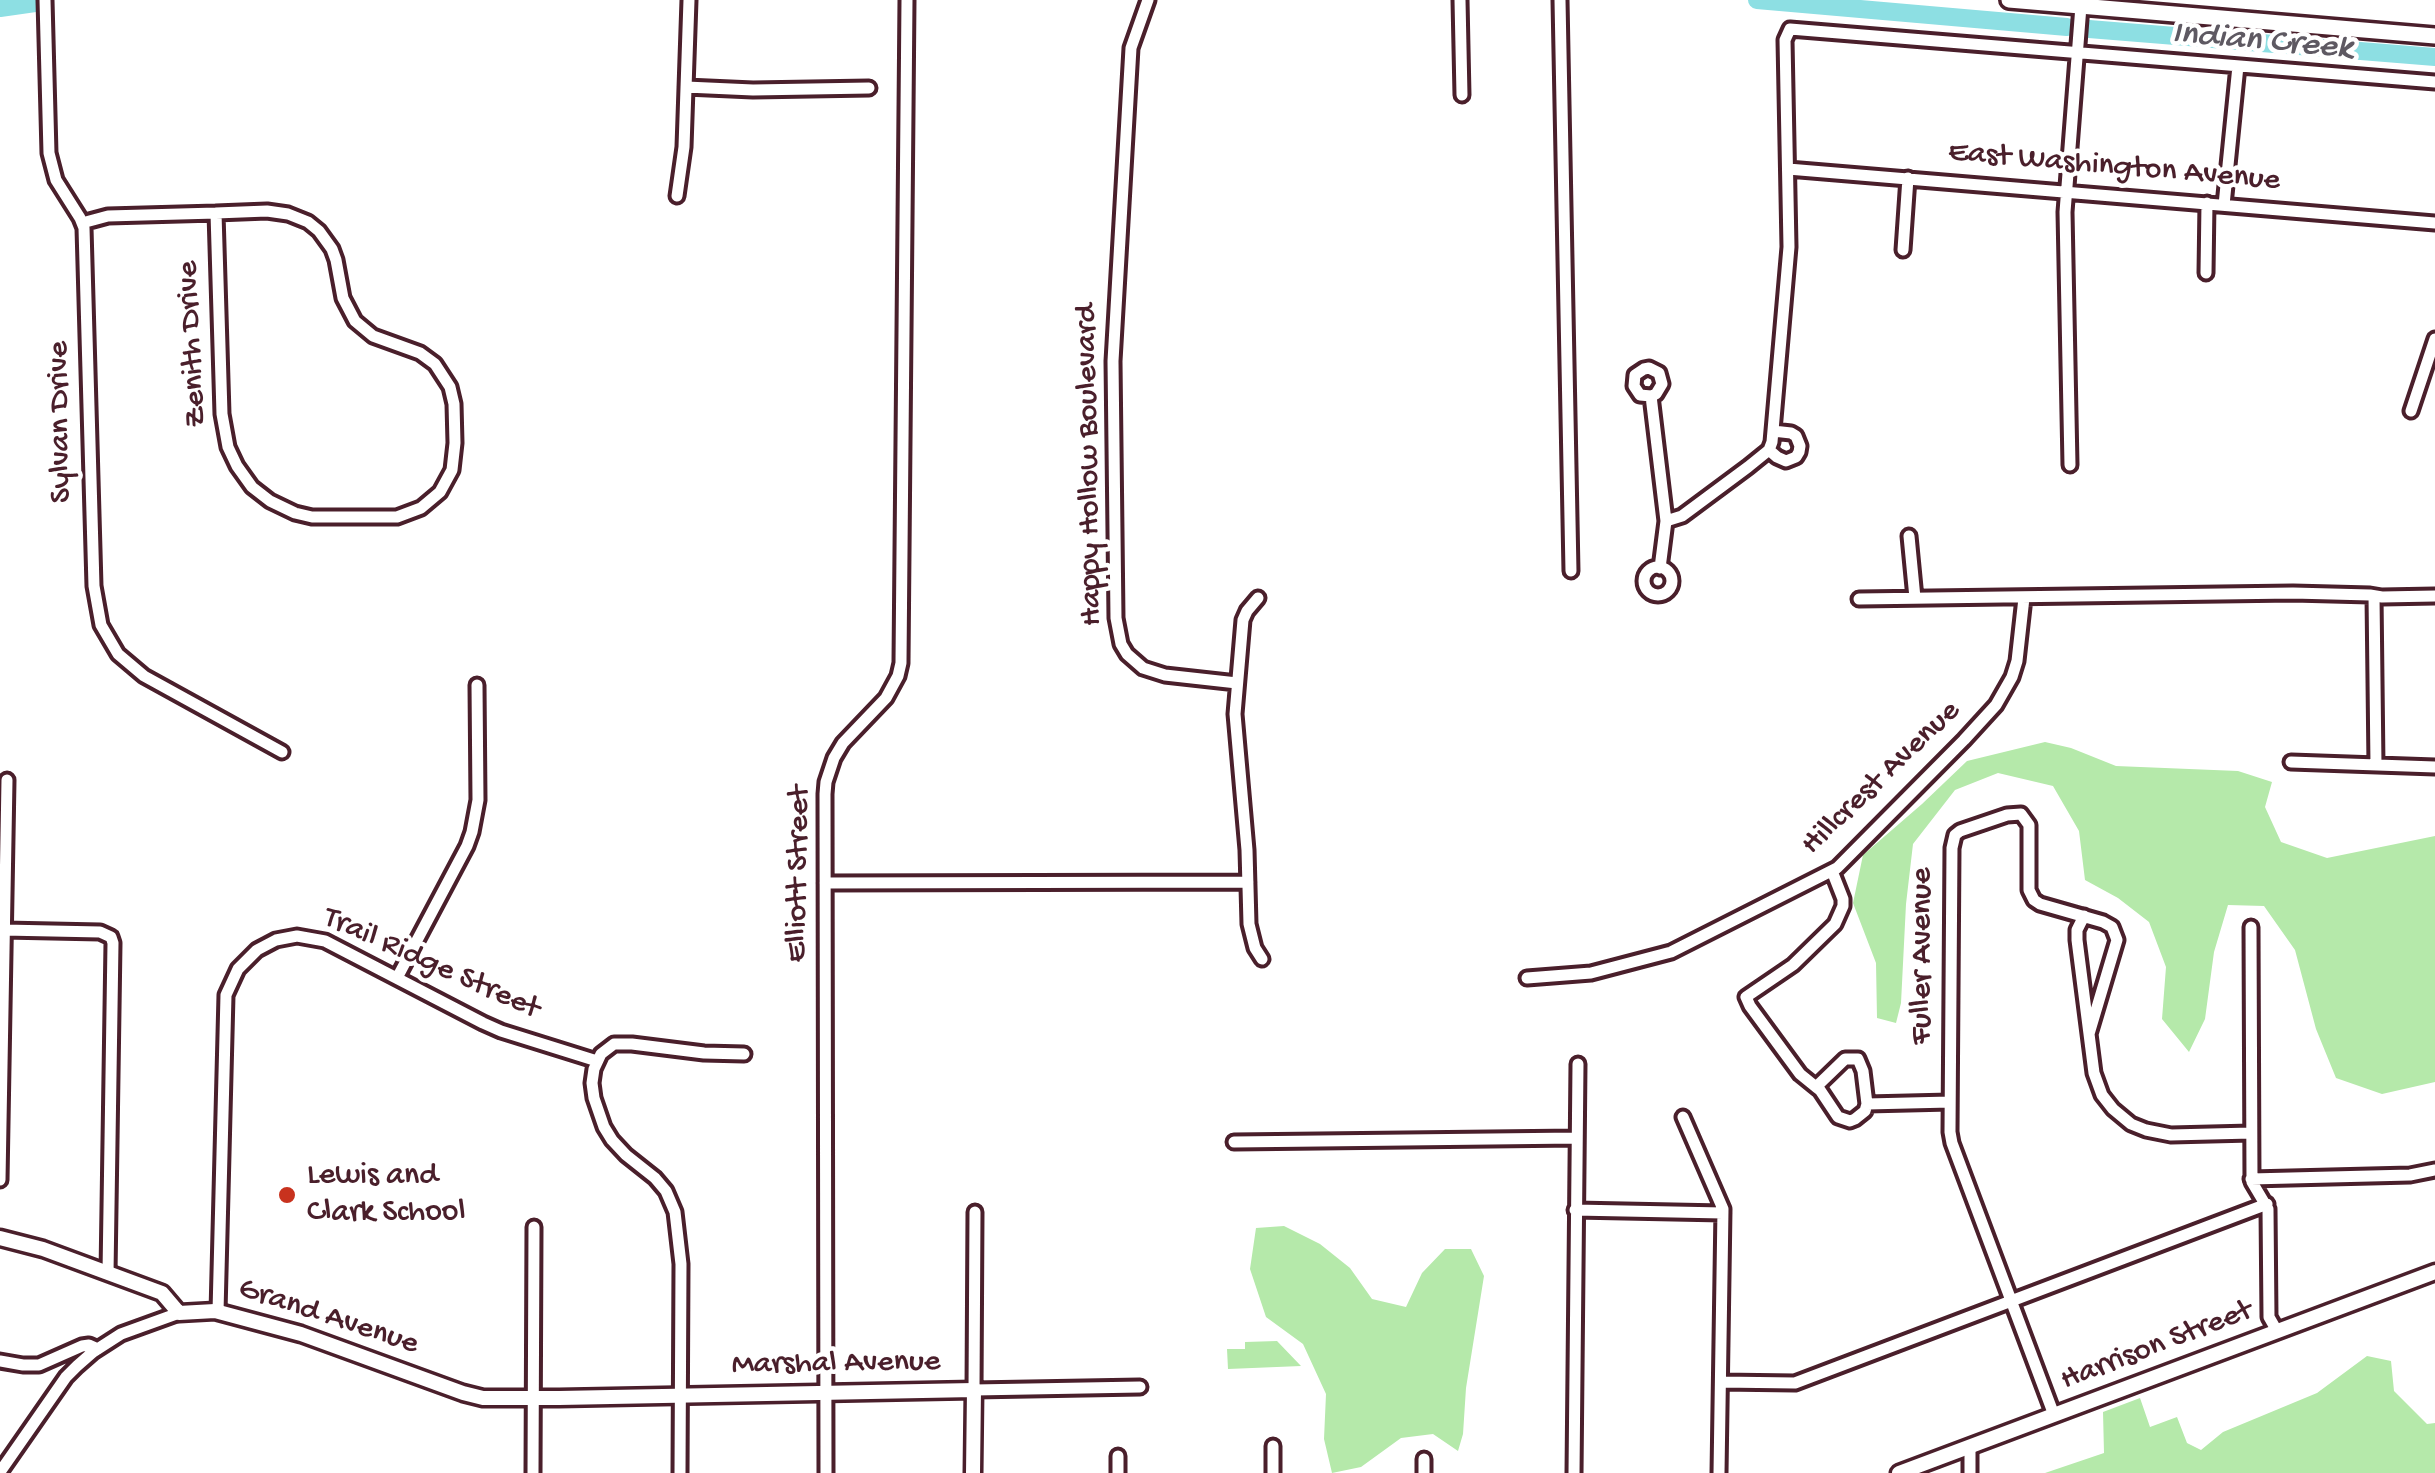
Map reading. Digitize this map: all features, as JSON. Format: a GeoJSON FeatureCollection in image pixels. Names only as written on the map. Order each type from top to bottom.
{"type":"FeatureCollection","features":[{"type":"Feature","properties":{"kind":"main road"},"geometry":{"type":"LineString","coordinates":[[2009,0],[2435,36]]}},
{"type":"Feature","properties":{"kind":"street","name":"Sylvan Drive"},"geometry":{"type":"LineString","coordinates":[[45,0],[49,152],[56,180],[82,223],[94,586],[101,625],[118,654],[144,676],[282,752]]}},
{"type":"Feature","properties":{"kind":"street"},"geometry":{"type":"LineString","coordinates":[[678,196],[683,165],[688,0]]}},
{"type":"Feature","properties":{"kind":"street","name":"Elliott Street"},"geometry":{"type":"LineString","coordinates":[[826,1473],[825,794],[830,767],[843,743],[886,698],[898,676],[903,648],[907,0]]}},
{"type":"Feature","properties":{"kind":"street","name":"Happy Hollow Boulevard"},"geometry":{"type":"LineString","coordinates":[[1148,0],[1130,48],[1114,341],[1116,618],[1121,644],[1143,668],[1165,675],[1237,682]]}},
{"type":"Feature","properties":{"kind":"street"},"geometry":{"type":"LineString","coordinates":[[1460,0],[1462,95]]}},
{"type":"Feature","properties":{"kind":"street"},"geometry":{"type":"LineString","coordinates":[[1560,0],[1572,571]]}},
{"type":"Feature","properties":{"kind":"street"},"geometry":{"type":"LineString","coordinates":[[2070,465],[2066,191],[2081,6]]}},
{"type":"Feature","properties":{"kind":"street"},"geometry":{"type":"LineString","coordinates":[[1666,522],[1682,516],[1769,450],[1789,247],[1785,40],[1790,28],[2435,82]]}},
{"type":"Feature","properties":{"kind":"street"},"geometry":{"type":"LineString","coordinates":[[2224,204],[2238,66]]}},
{"type":"Feature","properties":{"kind":"street"},"geometry":{"type":"LineString","coordinates":[[686,87],[868,88]]}},
{"type":"Feature","properties":{"kind":"street","name":"East Washington Avenue"},"geometry":{"type":"LineString","coordinates":[[1788,169],[2435,223]]}},
{"type":"Feature","properties":{"kind":"street"},"geometry":{"type":"LineString","coordinates":[[1903,250],[1908,178]]}},
{"type":"Feature","properties":{"kind":"street"},"geometry":{"type":"LineString","coordinates":[[2206,273],[2207,203]]}},
{"type":"Feature","properties":{"kind":"street","name":"Zenith Drive"},"geometry":{"type":"LineString","coordinates":[[82,223],[108,216],[216,213],[278,212],[308,222],[332,248],[343,298],[356,321],[373,336],[420,353],[450,386],[455,457],[446,483],[432,501],[396,516],[312,517],[270,501],[245,478],[228,447],[222,414],[216,213]]}},
{"type":"Feature","properties":{"kind":"street"},"geometry":{"type":"LineString","coordinates":[[2411,412],[2435,339]]}},
{"type":"Feature","properties":{"kind":"street"},"geometry":{"type":"LineString","coordinates":[[1652,396],[1666,522],[1660,568]]}},
{"type":"Feature","properties":{"kind":"street"},"geometry":{"type":"LineString","coordinates":[[1769,450],[1786,461],[1799,452],[1796,436],[1773,431]]}},
{"type":"Feature","properties":{"kind":"street"},"geometry":{"type":"LineString","coordinates":[[1909,536],[1915,598]]}},
{"type":"Feature","properties":{"kind":"street"},"geometry":{"type":"LineString","coordinates":[[1859,598],[2293,593],[2435,596]]}},
{"type":"Feature","properties":{"kind":"street"},"geometry":{"type":"LineString","coordinates":[[2374,596],[2376,765]]}},
{"type":"Feature","properties":{"kind":"street"},"geometry":{"type":"LineString","coordinates":[[1258,598],[1243,620],[1236,726],[1251,936],[1262,958]]}},
{"type":"Feature","properties":{"kind":"street","name":"Hillcrest Avenue"},"geometry":{"type":"LineString","coordinates":[[1528,978],[1591,973],[1671,952],[1832,871],[1996,705],[2017,661],[2024,598]]}},
{"type":"Feature","properties":{"kind":"street"},"geometry":{"type":"LineString","coordinates":[[396,978],[472,832],[478,800],[478,685]]}},
{"type":"Feature","properties":{"kind":"street"},"geometry":{"type":"LineString","coordinates":[[2291,762],[2435,767]]}},
{"type":"Feature","properties":{"kind":"street"},"geometry":{"type":"LineString","coordinates":[[0,1180],[7,780]]}},
{"type":"Feature","properties":{"kind":"street","name":"Fuller Avenue"},"geometry":{"type":"LineString","coordinates":[[2054,1415],[1952,1143],[1952,848],[1960,831],[2021,814],[2029,825],[2030,895],[2040,904],[2112,927],[2117,940],[2089,1034]]}},
{"type":"Feature","properties":{"kind":"street"},"geometry":{"type":"LineString","coordinates":[[1816,1087],[1845,1059],[1858,1059],[1867,1104],[1855,1120],[1838,1116],[1816,1087],[1800,1074],[1746,997],[1793,966],[1835,924],[1843,899],[1832,871]]}},
{"type":"Feature","properties":{"kind":"street"},"geometry":{"type":"LineString","coordinates":[[825,883],[1248,882]]}},
{"type":"Feature","properties":{"kind":"street"},"geometry":{"type":"LineString","coordinates":[[2084,916],[2077,940],[2094,1073],[2102,1095],[2113,1109],[2146,1130],[2171,1135],[2251,1133]]}},
{"type":"Feature","properties":{"kind":"street"},"geometry":{"type":"LineString","coordinates":[[2251,927],[2252,1182],[2266,1204],[2269,1317],[2277,1331]]}},
{"type":"Feature","properties":{"kind":"street"},"geometry":{"type":"LineString","coordinates":[[4,930],[100,932],[111,936],[108,1272]]}},
{"type":"Feature","properties":{"kind":"street","name":"Trail Ridge Street"},"geometry":{"type":"LineString","coordinates":[[218,1312],[226,996],[230,981],[256,950],[276,940],[297,936],[326,941],[501,1032],[597,1061]]}},
{"type":"Feature","properties":{"kind":"street"},"geometry":{"type":"LineString","coordinates":[[680,1473],[681,1264],[675,1212],[655,1178],[612,1140],[597,1108],[592,1082],[597,1061],[614,1044],[744,1054]]}},
{"type":"Feature","properties":{"kind":"street"},"geometry":{"type":"LineString","coordinates":[[1574,1473],[1578,1064]]}},
{"type":"Feature","properties":{"kind":"street"},"geometry":{"type":"LineString","coordinates":[[1867,1104],[1950,1102]]}},
{"type":"Feature","properties":{"kind":"street"},"geometry":{"type":"LineString","coordinates":[[1683,1117],[1723,1213],[1719,1473]]}},
{"type":"Feature","properties":{"kind":"street"},"geometry":{"type":"LineString","coordinates":[[1234,1142],[1576,1138]]}},
{"type":"Feature","properties":{"kind":"street"},"geometry":{"type":"LineString","coordinates":[[2252,1178],[2410,1176],[2435,1170]]}},
{"type":"Feature","properties":{"kind":"street"},"geometry":{"type":"LineString","coordinates":[[1721,1382],[1795,1383],[2266,1204]]}},
{"type":"Feature","properties":{"kind":"street"},"geometry":{"type":"LineString","coordinates":[[1575,1210],[1723,1213]]}},
{"type":"Feature","properties":{"kind":"street"},"geometry":{"type":"LineString","coordinates":[[973,1473],[975,1212]]}},
{"type":"Feature","properties":{"kind":"street"},"geometry":{"type":"LineString","coordinates":[[533,1473],[534,1227]]}},
{"type":"Feature","properties":{"kind":"street"},"geometry":{"type":"LineString","coordinates":[[0,1238],[42,1249],[162,1293],[179,1313],[136,1327],[98,1348],[66,1377],[0,1472]]}},
{"type":"Feature","properties":{"kind":"street","name":"Harrison Street"},"geometry":{"type":"LineString","coordinates":[[1899,1473],[2435,1272]]}},
{"type":"Feature","properties":{"kind":"street","name":"Grand Avenue"},"geometry":{"type":"LineString","coordinates":[[179,1313],[218,1312],[324,1341],[483,1398],[534,1398]]}},
{"type":"Feature","properties":{"kind":"street"},"geometry":{"type":"LineString","coordinates":[[0,1362],[32,1366],[89,1344],[98,1348]]}},
{"type":"Feature","properties":{"kind":"street","name":"Marshal Avenue"},"geometry":{"type":"LineString","coordinates":[[534,1398],[1140,1387]]}},
{"type":"Feature","properties":{"kind":"street"},"geometry":{"type":"LineString","coordinates":[[1273,1446],[1273,1473]]}},
{"type":"Feature","properties":{"kind":"street"},"geometry":{"type":"LineString","coordinates":[[1970,1446],[1970,1473]]}},
{"type":"Feature","properties":{"kind":"street"},"geometry":{"type":"LineString","coordinates":[[1118,1456],[1118,1473]]}},
{"type":"Feature","properties":{"kind":"street"},"geometry":{"type":"LineString","coordinates":[[1424,1459],[1424,1473]]}},
{"type":"Feature","properties":{"kind":"green space"},"geometry":{"type":"Polygon","coordinates":[[[2045,742],[2116,766],[2238,771],[2272,782],[2265,807],[2281,842],[2327,858],[2435,836],[2435,1082],[2382,1094],[2336,1078],[2316,1029],[2295,950],[2264,906],[2228,905],[2214,952],[2205,1019],[2189,1052],[2162,1019],[2166,967],[2149,922],[2118,898],[2085,880],[2079,831],[2053,786],[1998,773],[1955,790],[1913,844],[1901,1003],[1896,1023],[1877,1018],[1876,963],[1853,903],[1863,855],[1967,761],[2045,742]]]}},
{"type":"Feature","properties":{"kind":"green space"},"geometry":{"type":"Polygon","coordinates":[[[1284,1226],[1320,1244],[1350,1268],[1372,1299],[1406,1307],[1422,1273],[1445,1249],[1471,1249],[1484,1276],[1458,1451],[1433,1434],[1401,1438],[1361,1467],[1332,1473],[1324,1439],[1326,1394],[1303,1344],[1266,1317],[1250,1269],[1256,1228],[1284,1226]]]}},
{"type":"Feature","properties":{"kind":"green space"},"geometry":{"type":"Polygon","coordinates":[[[1277,1341],[1301,1366],[1228,1369],[1227,1349],[1245,1349],[1245,1342],[1277,1341]]]}},
{"type":"Feature","properties":{"kind":"green space"},"geometry":{"type":"Polygon","coordinates":[[[2367,1356],[2391,1361],[2394,1391],[2427,1424],[2435,1423],[2435,1473],[2045,1473],[2104,1453],[2103,1412],[2140,1398],[2150,1427],[2177,1417],[2187,1443],[2201,1450],[2223,1432],[2317,1393],[2367,1356]]]}},
{"type":"Feature","properties":{"kind":"waterway","name":"Indian Creek"},"geometry":{"type":"LineString","coordinates":[[1757,0],[2067,27]]}},
{"type":"Feature","properties":{"kind":"waterway","name":"Indian Creek"},"geometry":{"type":"LineString","coordinates":[[0,8],[35,3]]}},
{"type":"Feature","properties":{"kind":"waterway","name":"Indian Creek"},"geometry":{"type":"LineString","coordinates":[[2089,29],[2435,57]]}},
{"type":"Feature","properties":{"kind":"place","name":"Lewis and Clark School"},"geometry":{"type":"Point","coordinates":[287,1195]}}]}
